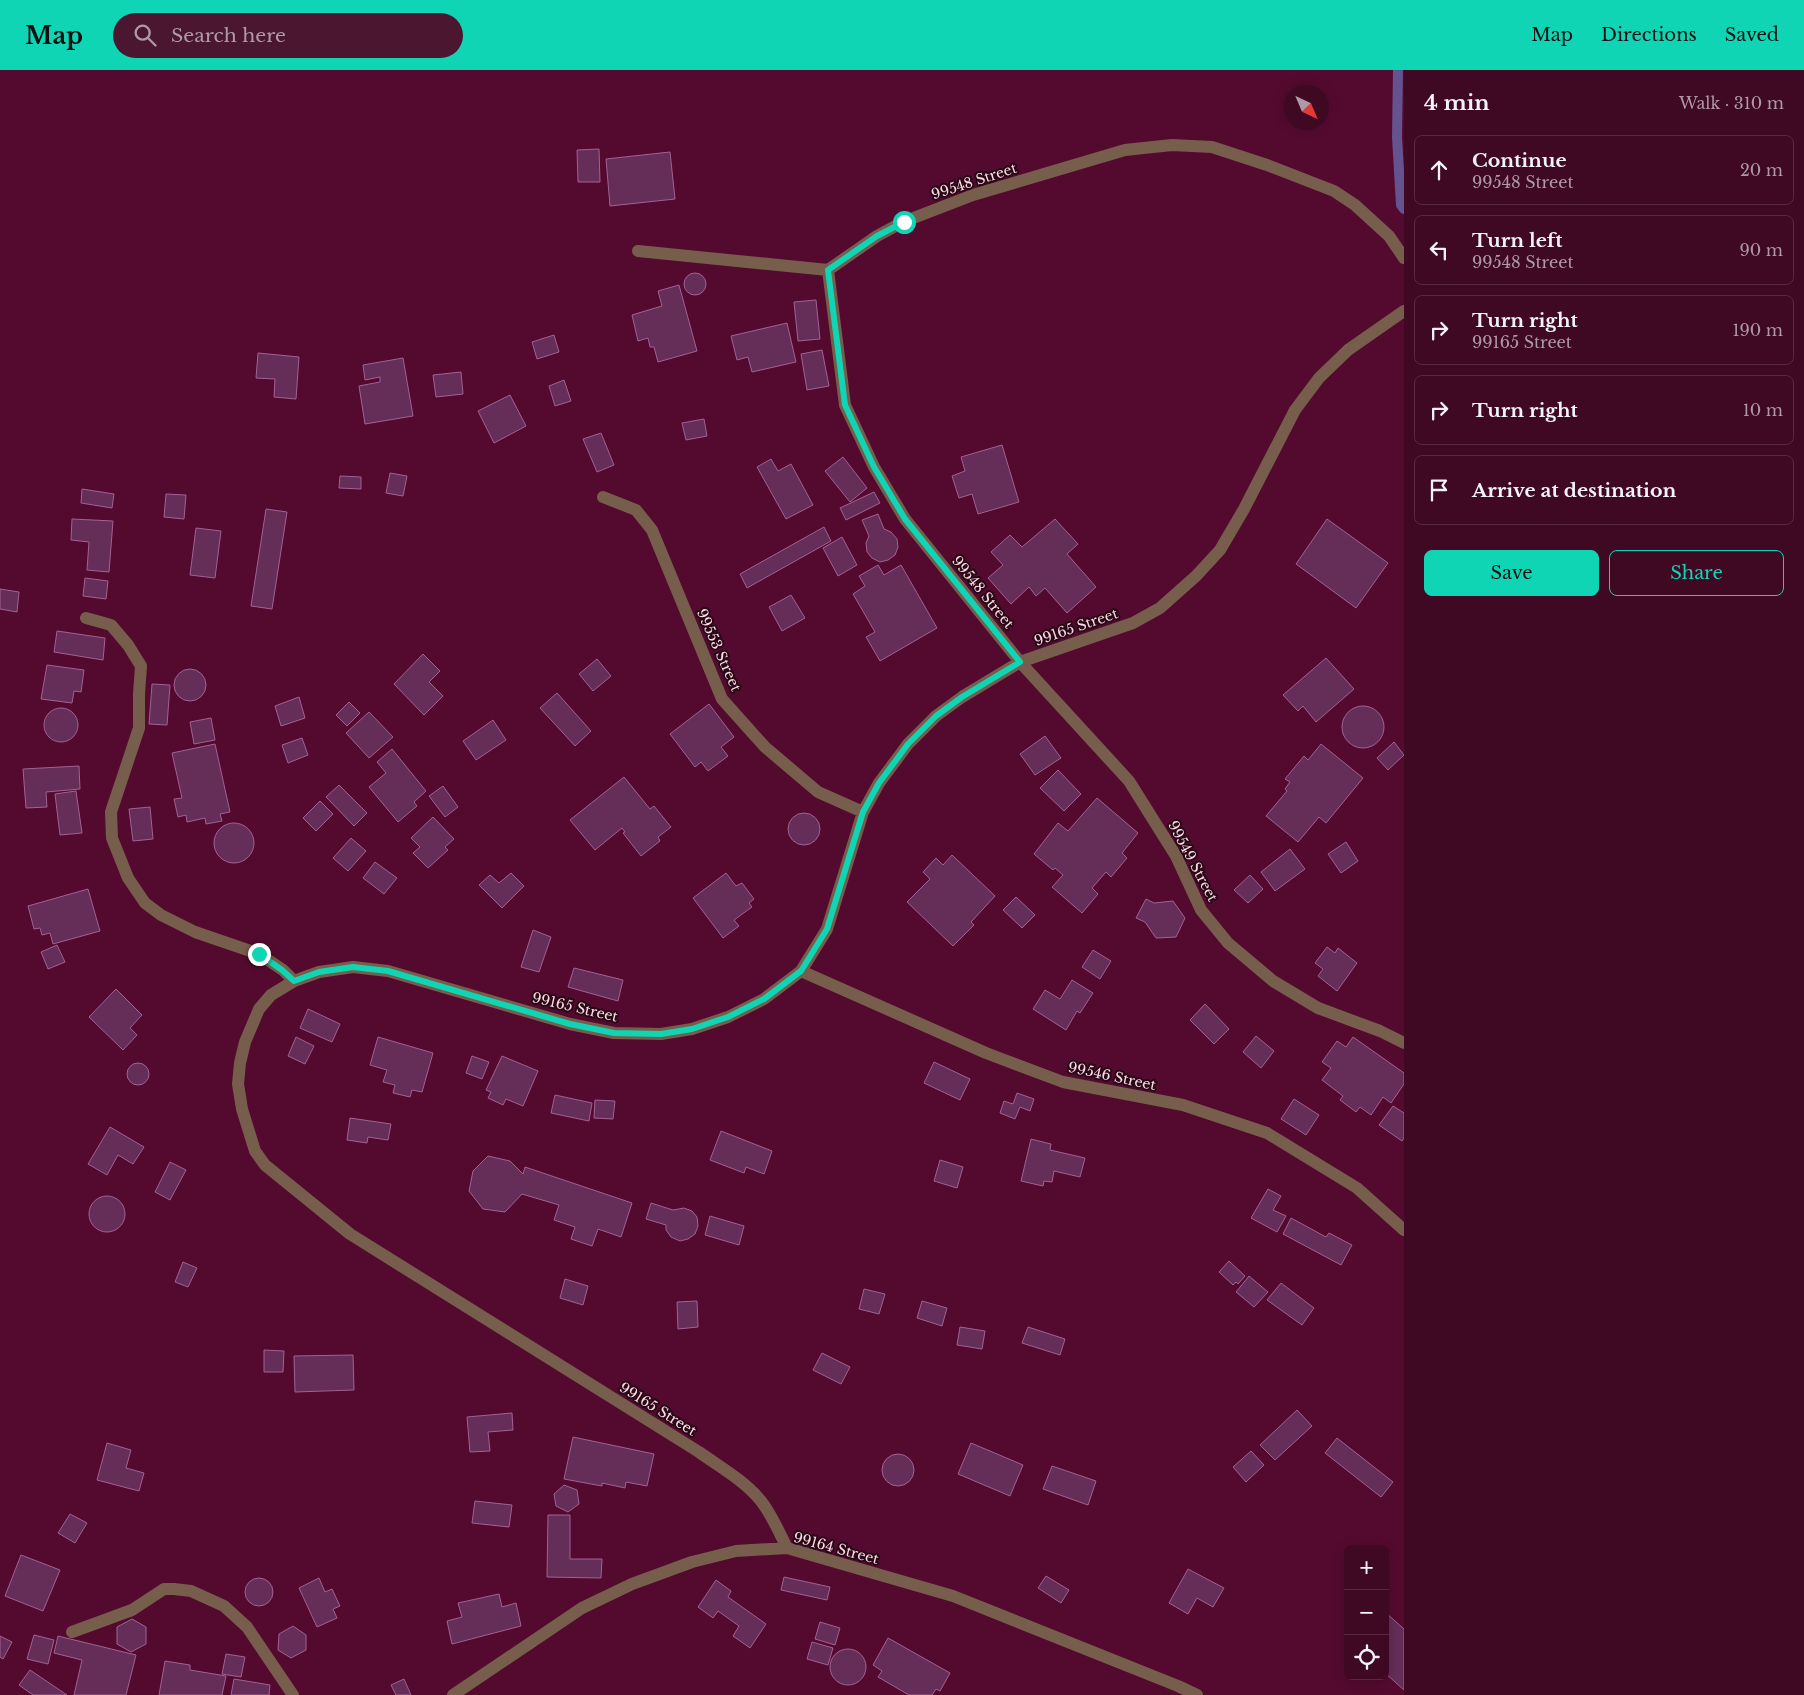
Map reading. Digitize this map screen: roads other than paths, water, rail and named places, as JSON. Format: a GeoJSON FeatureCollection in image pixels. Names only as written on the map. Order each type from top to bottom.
{"type":"FeatureCollection","features":[{"type":"Feature","properties":{"kind":"street","name":"99548 Street"},"geometry":{"type":"LineString","coordinates":[[1020,662],[905,519],[874,467],[845,405],[828,270],[877,236],[904,222],[973,196],[1125,150],[1172,145],[1212,147],[1267,165],[1334,191],[1355,205],[1388,236],[1404,258]]}},
{"type":"Feature","properties":{"kind":"street"},"geometry":{"type":"LineString","coordinates":[[638,250],[828,270]]}},
{"type":"Feature","properties":{"kind":"street","name":"99165 Street"},"geometry":{"type":"LineString","coordinates":[[787,1548],[760,1500],[742,1483],[691,1447],[350,1234],[265,1165],[255,1151],[242,1108],[238,1084],[245,1042],[259,1009],[271,995],[294,981],[319,972],[353,967],[388,971],[570,1024],[614,1033],[661,1034],[692,1029],[728,1017],[764,999],[801,971],[827,929],[863,812],[879,783],[908,744],[936,716],[962,697],[1020,662],[1134,623],[1160,608],[1196,576],[1220,550],[1244,509],[1295,410],[1319,378],[1348,350],[1404,312]]}},
{"type":"Feature","properties":{"kind":"street","name":"99553 Street"},"geometry":{"type":"LineString","coordinates":[[603,497],[636,510],[652,530],[722,699],[765,747],[818,792],[863,812]]}},
{"type":"Feature","properties":{"kind":"street"},"geometry":{"type":"LineString","coordinates":[[86,618],[111,625],[128,645],[141,666],[138,694],[139,728],[111,812],[112,838],[128,878],[146,903],[161,915],[195,932],[259,954],[294,981]]}},
{"type":"Feature","properties":{"kind":"street","name":"99549 Street"},"geometry":{"type":"LineString","coordinates":[[1020,662],[1129,781],[1176,856],[1201,910],[1228,943],[1273,981],[1318,1008],[1380,1031],[1404,1043]]}},
{"type":"Feature","properties":{"kind":"street","name":"99546 Street"},"geometry":{"type":"LineString","coordinates":[[801,971],[986,1053],[1063,1082],[1183,1105],[1267,1133],[1357,1188],[1404,1230]]}},
{"type":"Feature","properties":{"kind":"street","name":"99164 Street"},"geometry":{"type":"LineString","coordinates":[[453,1695],[582,1608],[632,1584],[692,1562],[736,1551],[787,1548],[953,1596],[1197,1695]]}},
{"type":"Feature","properties":{"kind":"street"},"geometry":{"type":"LineString","coordinates":[[72,1632],[132,1610],[164,1589],[174,1588],[191,1591],[224,1606],[247,1626],[293,1695]]}},
{"type":"Feature","properties":{"kind":"waterway"},"geometry":{"type":"LineString","coordinates":[[1398,70],[1397,137],[1401,205],[1404,209]]}}]}
